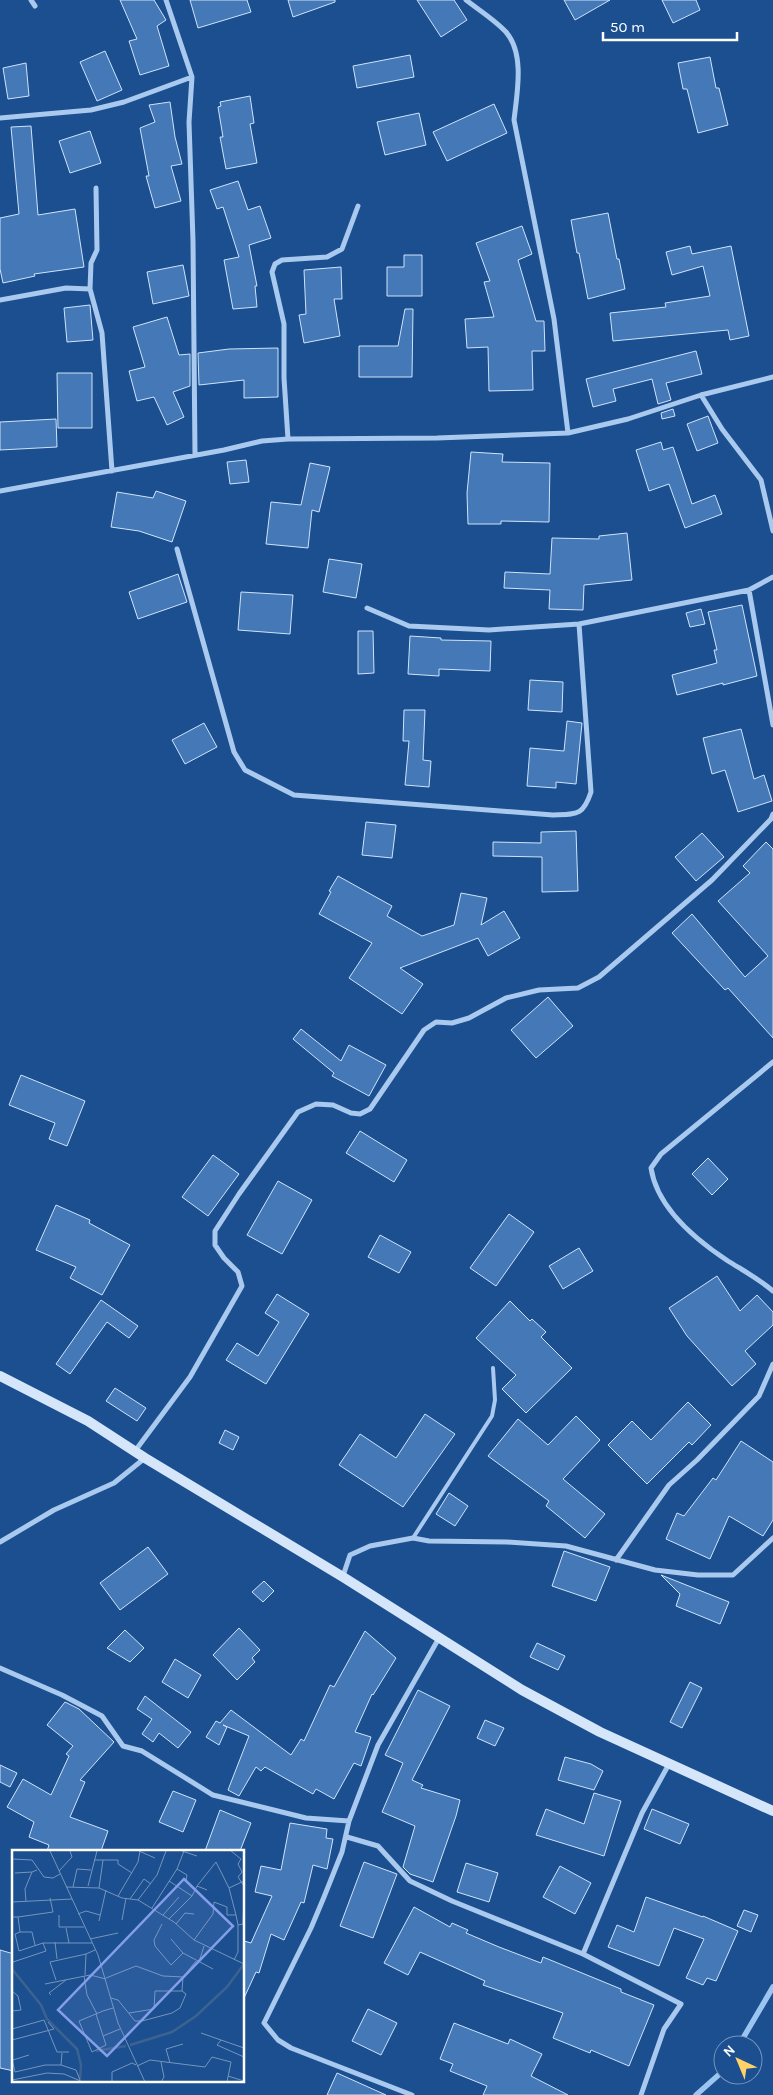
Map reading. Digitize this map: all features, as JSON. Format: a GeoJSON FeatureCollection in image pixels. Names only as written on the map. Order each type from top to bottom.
{"type":"FeatureCollection","features":[{"type":"Feature","properties":{"kind":"main road"},"geometry":{"type":"LineString","coordinates":[[0,1376],[88,1421],[145,1458],[343,1577],[522,1690],[600,1732],[773,1811]]}},
{"type":"Feature","properties":{"kind":"street"},"geometry":{"type":"LineString","coordinates":[[31,0],[35,6]]}},
{"type":"Feature","properties":{"kind":"street"},"geometry":{"type":"LineString","coordinates":[[166,0],[192,77],[189,122],[196,455]]}},
{"type":"Feature","properties":{"kind":"street"},"geometry":{"type":"LineString","coordinates":[[466,0],[507,34],[517,54],[517,99],[514,120],[554,319],[568,433]]}},
{"type":"Feature","properties":{"kind":"street"},"geometry":{"type":"LineString","coordinates":[[0,118],[91,110],[124,102],[192,77]]}},
{"type":"Feature","properties":{"kind":"street"},"geometry":{"type":"LineString","coordinates":[[96,188],[97,250],[90,263],[90,289],[102,332],[112,471]]}},
{"type":"Feature","properties":{"kind":"street"},"geometry":{"type":"LineString","coordinates":[[288,439],[284,378],[284,324],[272,272],[275,264],[282,260],[326,256],[342,249],[358,206]]}},
{"type":"Feature","properties":{"kind":"street"},"geometry":{"type":"LineString","coordinates":[[0,300],[66,288],[90,289]]}},
{"type":"Feature","properties":{"kind":"street"},"geometry":{"type":"LineString","coordinates":[[0,491],[262,441],[288,439],[437,438],[568,433],[628,419],[701,395],[773,377]]}},
{"type":"Feature","properties":{"kind":"street"},"geometry":{"type":"LineString","coordinates":[[701,395],[722,429],[761,480],[773,531]]}},
{"type":"Feature","properties":{"kind":"street"},"geometry":{"type":"LineString","coordinates":[[177,550],[234,752],[245,770],[294,795],[553,815],[578,814],[586,807],[591,792],[579,624]]}},
{"type":"Feature","properties":{"kind":"street"},"geometry":{"type":"LineString","coordinates":[[367,608],[409,626],[489,630],[579,624],[749,590],[773,578]]}},
{"type":"Feature","properties":{"kind":"street"},"geometry":{"type":"LineString","coordinates":[[749,590],[773,725]]}},
{"type":"Feature","properties":{"kind":"street"},"geometry":{"type":"LineString","coordinates":[[135,1451],[190,1377],[242,1286],[238,1272],[224,1258],[215,1245],[215,1231],[298,1112],[316,1104],[333,1105],[352,1113],[360,1114],[370,1108],[424,1030],[436,1022],[452,1023],[469,1018],[506,998],[539,990],[578,988],[599,976],[712,880],[772,818]]}},
{"type":"Feature","properties":{"kind":"street"},"geometry":{"type":"LineString","coordinates":[[773,1062],[660,1154],[651,1168],[653,1183],[670,1209],[690,1233],[728,1261],[761,1280],[773,1291]]}},
{"type":"Feature","properties":{"kind":"street"},"geometry":{"type":"LineString","coordinates":[[616,1560],[669,1485],[697,1460],[759,1396],[773,1364]]}},
{"type":"Feature","properties":{"kind":"street"},"geometry":{"type":"LineString","coordinates":[[0,1542],[54,1510],[114,1483],[145,1458]]}},
{"type":"Feature","properties":{"kind":"street"},"geometry":{"type":"LineString","coordinates":[[343,1577],[350,1555],[370,1546],[413,1538],[429,1541],[507,1542],[566,1546],[655,1570],[698,1575],[733,1575],[773,1538]]}},
{"type":"Feature","properties":{"kind":"street"},"geometry":{"type":"LineString","coordinates":[[412,2095],[291,2048],[278,2040],[264,2023],[311,1928],[347,1837],[349,1821],[378,1745],[439,1637]]}},
{"type":"Feature","properties":{"kind":"street"},"geometry":{"type":"LineString","coordinates":[[0,1668],[62,1695],[102,1716],[123,1746],[142,1750],[213,1795],[306,1818],[349,1821]]}},
{"type":"Feature","properties":{"kind":"street"},"geometry":{"type":"LineString","coordinates":[[583,1954],[642,1813],[668,1764]]}},
{"type":"Feature","properties":{"kind":"street"},"geometry":{"type":"LineString","coordinates":[[347,1837],[378,1846],[410,1881],[452,1901],[583,1954],[681,2004],[664,2029],[641,2095]]}},
{"type":"Feature","properties":{"kind":"lane"},"geometry":{"type":"LineString","coordinates":[[413,1538],[492,1416],[495,1400],[493,1368]]}},
{"type":"Feature","properties":{"kind":"building"},"geometry":{"type":"Polygon","coordinates":[[[120,0],[154,0],[166,20],[157,26],[169,66],[140,75],[129,41],[137,39],[120,0]]]}},
{"type":"Feature","properties":{"kind":"building"},"geometry":{"type":"Polygon","coordinates":[[[190,0],[247,0],[251,12],[198,28],[190,0]]]}},
{"type":"Feature","properties":{"kind":"building"},"geometry":{"type":"Polygon","coordinates":[[[288,0],[335,0],[335,2],[293,17],[288,0]]]}},
{"type":"Feature","properties":{"kind":"building"},"geometry":{"type":"Polygon","coordinates":[[[417,0],[454,0],[467,20],[441,37],[417,0]]]}},
{"type":"Feature","properties":{"kind":"building"},"geometry":{"type":"Polygon","coordinates":[[[564,0],[610,0],[575,20],[564,0]]]}},
{"type":"Feature","properties":{"kind":"building"},"geometry":{"type":"Polygon","coordinates":[[[662,0],[696,0],[700,10],[673,23],[662,0]]]}},
{"type":"Feature","properties":{"kind":"building"},"geometry":{"type":"Polygon","coordinates":[[[105,51],[122,90],[97,101],[80,62],[105,51]]]}},
{"type":"Feature","properties":{"kind":"building"},"geometry":{"type":"Polygon","coordinates":[[[410,55],[414,77],[357,88],[353,66],[410,55]]]}},
{"type":"Feature","properties":{"kind":"building"},"geometry":{"type":"Polygon","coordinates":[[[710,57],[716,88],[719,88],[728,125],[698,133],[687,89],[683,89],[678,63],[710,57]]]}},
{"type":"Feature","properties":{"kind":"building"},"geometry":{"type":"Polygon","coordinates":[[[26,63],[29,96],[8,99],[3,68],[26,63]]]}},
{"type":"Feature","properties":{"kind":"building"},"geometry":{"type":"Polygon","coordinates":[[[250,96],[254,123],[250,124],[257,163],[226,169],[220,137],[223,137],[218,107],[221,106],[220,102],[250,96]]]}},
{"type":"Feature","properties":{"kind":"building"},"geometry":{"type":"Polygon","coordinates":[[[170,102],[175,137],[182,164],[171,166],[181,201],[155,208],[146,176],[149,176],[140,128],[155,122],[149,105],[170,102]]]}},
{"type":"Feature","properties":{"kind":"building"},"geometry":{"type":"Polygon","coordinates":[[[494,104],[507,133],[447,161],[433,132],[494,104]]]}},
{"type":"Feature","properties":{"kind":"building"},"geometry":{"type":"Polygon","coordinates":[[[419,113],[426,145],[385,155],[377,122],[419,113]]]}},
{"type":"Feature","properties":{"kind":"building"},"geometry":{"type":"Polygon","coordinates":[[[31,126],[38,215],[75,209],[84,267],[34,274],[35,276],[3,283],[0,269],[0,218],[19,214],[11,127],[31,126]]]}},
{"type":"Feature","properties":{"kind":"building"},"geometry":{"type":"Polygon","coordinates":[[[90,131],[101,163],[70,173],[59,141],[90,131]]]}},
{"type":"Feature","properties":{"kind":"building"},"geometry":{"type":"Polygon","coordinates":[[[238,181],[248,210],[260,206],[271,238],[249,245],[257,286],[255,286],[257,307],[233,309],[224,260],[239,257],[223,207],[217,209],[210,190],[238,181]]]}},
{"type":"Feature","properties":{"kind":"building"},"geometry":{"type":"Polygon","coordinates":[[[608,213],[625,289],[588,299],[571,220],[608,213]]]}},
{"type":"Feature","properties":{"kind":"building"},"geometry":{"type":"Polygon","coordinates":[[[522,226],[532,254],[518,260],[536,321],[544,321],[545,351],[532,351],[533,390],[489,391],[488,347],[467,348],[465,319],[494,317],[484,282],[490,281],[476,243],[522,226]]]}},
{"type":"Feature","properties":{"kind":"building"},"geometry":{"type":"Polygon","coordinates":[[[690,246],[692,254],[731,246],[749,336],[730,340],[728,330],[613,341],[610,313],[666,307],[665,303],[710,296],[703,266],[672,275],[666,252],[690,246]]]}},
{"type":"Feature","properties":{"kind":"building"},"geometry":{"type":"Polygon","coordinates":[[[404,255],[422,255],[422,296],[387,296],[387,267],[404,267],[404,255]]]}},
{"type":"Feature","properties":{"kind":"building"},"geometry":{"type":"Polygon","coordinates":[[[183,265],[189,296],[153,304],[147,272],[183,265]]]}},
{"type":"Feature","properties":{"kind":"building"},"geometry":{"type":"Polygon","coordinates":[[[341,267],[342,299],[334,299],[340,336],[304,343],[299,315],[306,314],[304,270],[341,267]]]}},
{"type":"Feature","properties":{"kind":"building"},"geometry":{"type":"Polygon","coordinates":[[[90,305],[93,340],[67,342],[64,308],[90,305]]]}},
{"type":"Feature","properties":{"kind":"building"},"geometry":{"type":"Polygon","coordinates":[[[405,309],[413,309],[412,377],[359,377],[359,346],[398,346],[405,309]]]}},
{"type":"Feature","properties":{"kind":"building"},"geometry":{"type":"Polygon","coordinates":[[[167,317],[179,355],[190,354],[190,386],[173,392],[184,417],[167,425],[154,397],[137,401],[129,371],[145,367],[133,327],[167,317]]]}},
{"type":"Feature","properties":{"kind":"building"},"geometry":{"type":"Polygon","coordinates":[[[278,348],[278,397],[244,398],[244,380],[199,385],[198,353],[229,349],[278,348]]]}},
{"type":"Feature","properties":{"kind":"building"},"geometry":{"type":"Polygon","coordinates":[[[696,351],[702,374],[666,383],[671,400],[658,404],[652,379],[613,389],[616,401],[593,407],[586,379],[696,351]]]}},
{"type":"Feature","properties":{"kind":"building"},"geometry":{"type":"Polygon","coordinates":[[[57,373],[92,373],[92,428],[58,428],[57,373]]]}},
{"type":"Feature","properties":{"kind":"building"},"geometry":{"type":"Polygon","coordinates":[[[673,409],[675,416],[662,419],[661,413],[673,409]]]}},
{"type":"Feature","properties":{"kind":"building"},"geometry":{"type":"Polygon","coordinates":[[[708,416],[718,443],[697,451],[687,424],[708,416]]]}},
{"type":"Feature","properties":{"kind":"building"},"geometry":{"type":"Polygon","coordinates":[[[56,419],[57,447],[0,450],[0,422],[56,419]]]}},
{"type":"Feature","properties":{"kind":"building"},"geometry":{"type":"Polygon","coordinates":[[[661,442],[663,450],[673,447],[692,504],[715,495],[722,514],[685,528],[669,484],[649,491],[636,450],[661,442]]]}},
{"type":"Feature","properties":{"kind":"building"},"geometry":{"type":"Polygon","coordinates":[[[471,452],[503,454],[502,462],[550,463],[549,522],[501,521],[501,524],[468,524],[467,493],[471,452]]]}},
{"type":"Feature","properties":{"kind":"building"},"geometry":{"type":"Polygon","coordinates":[[[246,460],[249,482],[230,484],[227,462],[246,460]]]}},
{"type":"Feature","properties":{"kind":"building"},"geometry":{"type":"Polygon","coordinates":[[[310,463],[330,467],[319,512],[312,510],[308,548],[266,544],[271,502],[301,505],[310,463]]]}},
{"type":"Feature","properties":{"kind":"building"},"geometry":{"type":"Polygon","coordinates":[[[156,491],[186,501],[172,542],[139,531],[111,527],[117,492],[153,498],[156,491]]]}},
{"type":"Feature","properties":{"kind":"building"},"geometry":{"type":"Polygon","coordinates":[[[627,533],[632,580],[584,585],[583,610],[549,609],[550,590],[504,588],[505,572],[550,574],[552,538],[599,539],[599,536],[627,533]]]}},
{"type":"Feature","properties":{"kind":"building"},"geometry":{"type":"Polygon","coordinates":[[[329,559],[362,564],[356,598],[323,592],[329,559]]]}},
{"type":"Feature","properties":{"kind":"building"},"geometry":{"type":"Polygon","coordinates":[[[178,574],[187,602],[138,619],[129,592],[178,574]]]}},
{"type":"Feature","properties":{"kind":"building"},"geometry":{"type":"Polygon","coordinates":[[[241,592],[293,595],[290,634],[238,630],[241,592]]]}},
{"type":"Feature","properties":{"kind":"building"},"geometry":{"type":"Polygon","coordinates":[[[742,605],[757,676],[677,695],[672,675],[717,663],[714,650],[717,650],[708,612],[742,605]]]}},
{"type":"Feature","properties":{"kind":"building"},"geometry":{"type":"Polygon","coordinates":[[[701,609],[705,624],[690,627],[686,613],[701,609]]]}},
{"type":"Feature","properties":{"kind":"building"},"geometry":{"type":"Polygon","coordinates":[[[358,631],[373,631],[374,673],[358,674],[358,631]]]}},
{"type":"Feature","properties":{"kind":"building"},"geometry":{"type":"Polygon","coordinates":[[[410,636],[441,638],[441,640],[491,641],[490,671],[439,669],[439,676],[408,674],[410,636]]]}},
{"type":"Feature","properties":{"kind":"building"},"geometry":{"type":"Polygon","coordinates":[[[530,680],[563,682],[562,712],[528,710],[530,680]]]}},
{"type":"Feature","properties":{"kind":"building"},"geometry":{"type":"Polygon","coordinates":[[[404,710],[425,710],[423,760],[431,761],[429,787],[405,785],[409,741],[403,741],[404,710]]]}},
{"type":"Feature","properties":{"kind":"building"},"geometry":{"type":"Polygon","coordinates":[[[567,721],[582,723],[576,784],[556,782],[556,788],[527,786],[530,748],[564,751],[567,721]]]}},
{"type":"Feature","properties":{"kind":"building"},"geometry":{"type":"Polygon","coordinates":[[[204,723],[217,747],[185,764],[172,740],[204,723]]]}},
{"type":"Feature","properties":{"kind":"building"},"geometry":{"type":"Polygon","coordinates":[[[741,729],[754,779],[764,775],[772,801],[738,812],[725,770],[712,774],[703,738],[741,729]]]}},
{"type":"Feature","properties":{"kind":"building"},"geometry":{"type":"Polygon","coordinates":[[[366,822],[396,825],[392,858],[362,855],[366,822]]]}},
{"type":"Feature","properties":{"kind":"building"},"geometry":{"type":"Polygon","coordinates":[[[576,831],[578,891],[542,892],[542,857],[493,856],[493,842],[541,843],[541,832],[576,831]]]}},
{"type":"Feature","properties":{"kind":"building"},"geometry":{"type":"Polygon","coordinates":[[[702,833],[724,857],[696,881],[675,857],[702,833]]]}},
{"type":"Feature","properties":{"kind":"building"},"geometry":{"type":"Polygon","coordinates":[[[766,842],[773,849],[773,1038],[728,988],[725,990],[672,933],[692,914],[745,977],[768,956],[718,901],[750,873],[743,866],[766,842]]]}},
{"type":"Feature","properties":{"kind":"building"},"geometry":{"type":"Polygon","coordinates":[[[338,876],[392,906],[387,916],[422,936],[454,925],[461,893],[487,898],[481,925],[504,911],[520,938],[488,956],[478,938],[400,968],[423,984],[402,1014],[349,978],[372,943],[319,914],[338,876]]]}},
{"type":"Feature","properties":{"kind":"building"},"geometry":{"type":"Polygon","coordinates":[[[548,997],[573,1026],[536,1058],[511,1030],[548,997]]]}},
{"type":"Feature","properties":{"kind":"building"},"geometry":{"type":"Polygon","coordinates":[[[301,1029],[341,1061],[349,1045],[386,1065],[369,1096],[332,1076],[334,1073],[293,1039],[301,1029]]]}},
{"type":"Feature","properties":{"kind":"building"},"geometry":{"type":"Polygon","coordinates":[[[21,1075],[85,1101],[67,1146],[49,1139],[55,1123],[9,1105],[21,1075]]]}},
{"type":"Feature","properties":{"kind":"building"},"geometry":{"type":"Polygon","coordinates":[[[360,1131],[407,1160],[394,1182],[346,1153],[360,1131]]]}},
{"type":"Feature","properties":{"kind":"building"},"geometry":{"type":"Polygon","coordinates":[[[213,1155],[239,1174],[208,1216],[182,1197],[213,1155]]]}},
{"type":"Feature","properties":{"kind":"building"},"geometry":{"type":"Polygon","coordinates":[[[708,1158],[728,1179],[712,1195],[692,1174],[708,1158]]]}},
{"type":"Feature","properties":{"kind":"building"},"geometry":{"type":"Polygon","coordinates":[[[278,1181],[312,1200],[282,1254],[247,1235],[278,1181]]]}},
{"type":"Feature","properties":{"kind":"building"},"geometry":{"type":"Polygon","coordinates":[[[56,1205],[90,1220],[89,1223],[130,1245],[102,1295],[70,1278],[76,1267],[36,1250],[56,1205]]]}},
{"type":"Feature","properties":{"kind":"building"},"geometry":{"type":"Polygon","coordinates":[[[509,1214],[534,1232],[496,1286],[470,1268],[509,1214]]]}},
{"type":"Feature","properties":{"kind":"building"},"geometry":{"type":"Polygon","coordinates":[[[380,1235],[411,1252],[399,1273],[368,1257],[380,1235]]]}},
{"type":"Feature","properties":{"kind":"building"},"geometry":{"type":"Polygon","coordinates":[[[579,1248],[593,1271],[563,1289],[549,1266],[579,1248]]]}},
{"type":"Feature","properties":{"kind":"building"},"geometry":{"type":"Polygon","coordinates":[[[717,1276],[740,1311],[757,1295],[773,1312],[773,1325],[745,1351],[756,1364],[732,1386],[687,1336],[669,1308],[717,1276]]]}},
{"type":"Feature","properties":{"kind":"building"},"geometry":{"type":"Polygon","coordinates":[[[277,1294],[309,1314],[266,1384],[226,1360],[237,1343],[258,1356],[279,1322],[265,1313],[277,1294]]]}},
{"type":"Feature","properties":{"kind":"building"},"geometry":{"type":"Polygon","coordinates":[[[101,1300],[138,1326],[129,1338],[107,1322],[70,1374],[56,1364],[101,1300]]]}},
{"type":"Feature","properties":{"kind":"building"},"geometry":{"type":"Polygon","coordinates":[[[510,1301],[530,1321],[532,1319],[546,1332],[541,1337],[572,1368],[526,1413],[502,1389],[516,1375],[476,1338],[510,1301]]]}},
{"type":"Feature","properties":{"kind":"building"},"geometry":{"type":"Polygon","coordinates":[[[115,1388],[146,1408],[137,1421],[106,1401],[115,1388]]]}},
{"type":"Feature","properties":{"kind":"building"},"geometry":{"type":"Polygon","coordinates":[[[688,1402],[711,1425],[692,1445],[689,1442],[647,1484],[608,1445],[632,1421],[651,1440],[688,1402]]]}},
{"type":"Feature","properties":{"kind":"building"},"geometry":{"type":"Polygon","coordinates":[[[425,1414],[455,1434],[403,1507],[339,1465],[360,1434],[396,1458],[425,1414]]]}},
{"type":"Feature","properties":{"kind":"building"},"geometry":{"type":"Polygon","coordinates":[[[576,1416],[600,1440],[563,1479],[605,1514],[585,1538],[546,1506],[549,1501],[488,1456],[518,1419],[548,1445],[576,1416]]]}},
{"type":"Feature","properties":{"kind":"building"},"geometry":{"type":"Polygon","coordinates":[[[225,1430],[239,1437],[233,1450],[219,1443],[225,1430]]]}},
{"type":"Feature","properties":{"kind":"building"},"geometry":{"type":"Polygon","coordinates":[[[741,1441],[773,1462],[773,1520],[763,1536],[729,1516],[710,1559],[666,1539],[677,1513],[684,1516],[713,1478],[716,1480],[741,1441]]]}},
{"type":"Feature","properties":{"kind":"building"},"geometry":{"type":"Polygon","coordinates":[[[449,1493],[468,1506],[455,1526],[436,1514],[449,1493]]]}},
{"type":"Feature","properties":{"kind":"building"},"geometry":{"type":"Polygon","coordinates":[[[148,1547],[168,1574],[120,1610],[100,1583],[148,1547]]]}},
{"type":"Feature","properties":{"kind":"building"},"geometry":{"type":"Polygon","coordinates":[[[564,1551],[610,1567],[596,1601],[552,1586],[564,1551]]]}},
{"type":"Feature","properties":{"kind":"building"},"geometry":{"type":"Polygon","coordinates":[[[661,1575],[729,1602],[720,1624],[676,1606],[680,1594],[661,1575]]]}},
{"type":"Feature","properties":{"kind":"building"},"geometry":{"type":"Polygon","coordinates":[[[264,1581],[274,1591],[263,1602],[252,1592],[264,1581]]]}},
{"type":"Feature","properties":{"kind":"building"},"geometry":{"type":"Polygon","coordinates":[[[239,1628],[260,1650],[252,1658],[255,1662],[237,1680],[213,1655],[239,1628]]]}},
{"type":"Feature","properties":{"kind":"building"},"geometry":{"type":"Polygon","coordinates":[[[125,1630],[144,1648],[130,1662],[107,1648],[125,1630]]]}},
{"type":"Feature","properties":{"kind":"building"},"geometry":{"type":"Polygon","coordinates":[[[365,1631],[396,1658],[372,1694],[355,1732],[371,1737],[361,1766],[354,1763],[334,1799],[316,1789],[313,1794],[265,1767],[261,1771],[256,1767],[239,1796],[228,1790],[249,1736],[223,1725],[227,1727],[219,1745],[206,1737],[216,1721],[220,1723],[231,1710],[291,1755],[301,1739],[304,1741],[330,1685],[334,1687],[365,1631]]]}},
{"type":"Feature","properties":{"kind":"building"},"geometry":{"type":"Polygon","coordinates":[[[537,1643],[565,1656],[558,1670],[530,1657],[537,1643]]]}},
{"type":"Feature","properties":{"kind":"building"},"geometry":{"type":"Polygon","coordinates":[[[175,1659],[201,1675],[188,1698],[162,1682],[175,1659]]]}},
{"type":"Feature","properties":{"kind":"building"},"geometry":{"type":"Polygon","coordinates":[[[690,1682],[702,1688],[682,1728],[670,1722],[690,1682]]]}},
{"type":"Feature","properties":{"kind":"building"},"geometry":{"type":"Polygon","coordinates":[[[418,1690],[450,1706],[412,1780],[423,1785],[421,1788],[460,1800],[433,1882],[410,1874],[403,1867],[415,1826],[382,1812],[403,1763],[385,1755],[418,1690]]]}},
{"type":"Feature","properties":{"kind":"building"},"geometry":{"type":"Polygon","coordinates":[[[145,1696],[191,1732],[178,1748],[159,1733],[153,1742],[142,1734],[152,1719],[137,1709],[145,1696]]]}},
{"type":"Feature","properties":{"kind":"building"},"geometry":{"type":"Polygon","coordinates":[[[65,1702],[79,1709],[114,1742],[80,1780],[85,1782],[70,1817],[108,1831],[101,1850],[47,1850],[49,1845],[29,1837],[34,1822],[7,1807],[23,1779],[51,1795],[69,1756],[66,1754],[73,1746],[47,1725],[65,1702]]]}},
{"type":"Feature","properties":{"kind":"building"},"geometry":{"type":"Polygon","coordinates":[[[485,1720],[504,1728],[495,1746],[477,1738],[485,1720]]]}},
{"type":"Feature","properties":{"kind":"building"},"geometry":{"type":"Polygon","coordinates":[[[565,1757],[591,1764],[603,1771],[594,1790],[558,1780],[565,1757]]]}},
{"type":"Feature","properties":{"kind":"building"},"geometry":{"type":"Polygon","coordinates":[[[0,1765],[17,1773],[10,1787],[0,1782],[0,1765]]]}},
{"type":"Feature","properties":{"kind":"building"},"geometry":{"type":"Polygon","coordinates":[[[173,1791],[196,1800],[183,1832],[159,1822],[173,1791]]]}},
{"type":"Feature","properties":{"kind":"building"},"geometry":{"type":"Polygon","coordinates":[[[594,1793],[621,1801],[604,1856],[536,1835],[546,1809],[584,1824],[594,1793]]]}},
{"type":"Feature","properties":{"kind":"building"},"geometry":{"type":"Polygon","coordinates":[[[652,1809],[689,1824],[680,1844],[644,1829],[652,1809]]]}},
{"type":"Feature","properties":{"kind":"building"},"geometry":{"type":"Polygon","coordinates":[[[220,1810],[251,1823],[240,1850],[205,1850],[220,1810]]]}},
{"type":"Feature","properties":{"kind":"building"},"geometry":{"type":"Polygon","coordinates":[[[290,1823],[327,1829],[326,1838],[333,1839],[327,1869],[313,1865],[304,1903],[301,1902],[284,1940],[271,1934],[259,1973],[256,1972],[245,1996],[245,1941],[251,1943],[272,1896],[255,1892],[261,1866],[281,1870],[290,1823]]]}},
{"type":"Feature","properties":{"kind":"building"},"geometry":{"type":"Polygon","coordinates":[[[364,1862],[397,1874],[373,1938],[340,1926],[364,1862]]]}},
{"type":"Feature","properties":{"kind":"building"},"geometry":{"type":"Polygon","coordinates":[[[466,1863],[498,1873],[489,1902],[457,1892],[466,1863]]]}},
{"type":"Feature","properties":{"kind":"building"},"geometry":{"type":"Polygon","coordinates":[[[560,1866],[591,1883],[575,1914],[543,1897],[560,1866]]]}},
{"type":"Feature","properties":{"kind":"building"},"geometry":{"type":"Polygon","coordinates":[[[646,1897],[703,1916],[738,1931],[716,1981],[707,1978],[703,1985],[686,1978],[704,1939],[674,1928],[659,1966],[608,1947],[617,1925],[634,1932],[646,1897]]]}},
{"type":"Feature","properties":{"kind":"building"},"geometry":{"type":"Polygon","coordinates":[[[414,1907],[450,1927],[452,1923],[468,1930],[466,1933],[541,1963],[543,1957],[621,1989],[621,1992],[654,2005],[629,2066],[591,2050],[590,2053],[553,2038],[563,2013],[483,1985],[485,1981],[420,1952],[408,1975],[384,1963],[414,1907]]]}},
{"type":"Feature","properties":{"kind":"building"},"geometry":{"type":"Polygon","coordinates":[[[744,1910],[758,1915],[751,1932],[737,1926],[744,1910]]]}},
{"type":"Feature","properties":{"kind":"building"},"geometry":{"type":"Polygon","coordinates":[[[0,1950],[12,1953],[12,2071],[0,2068],[0,1950]]]}},
{"type":"Feature","properties":{"kind":"building"},"geometry":{"type":"Polygon","coordinates":[[[368,2009],[397,2023],[381,2055],[352,2041],[368,2009]]]}},
{"type":"Feature","properties":{"kind":"building"},"geometry":{"type":"Polygon","coordinates":[[[454,2023],[508,2044],[510,2039],[542,2054],[531,2076],[568,2095],[483,2095],[487,2086],[450,2071],[453,2064],[440,2059],[454,2023]]]}},
{"type":"Feature","properties":{"kind":"building"},"geometry":{"type":"Polygon","coordinates":[[[337,2073],[386,2095],[327,2095],[337,2073]]]}},
{"type":"Feature","properties":{"kind":"waterway"},"geometry":{"type":"LineString","coordinates":[[745,2035],[773,1987]]}},
{"type":"Feature","properties":{"kind":"waterway"},"geometry":{"type":"LineString","coordinates":[[696,2095],[713,2080]]}}]}
